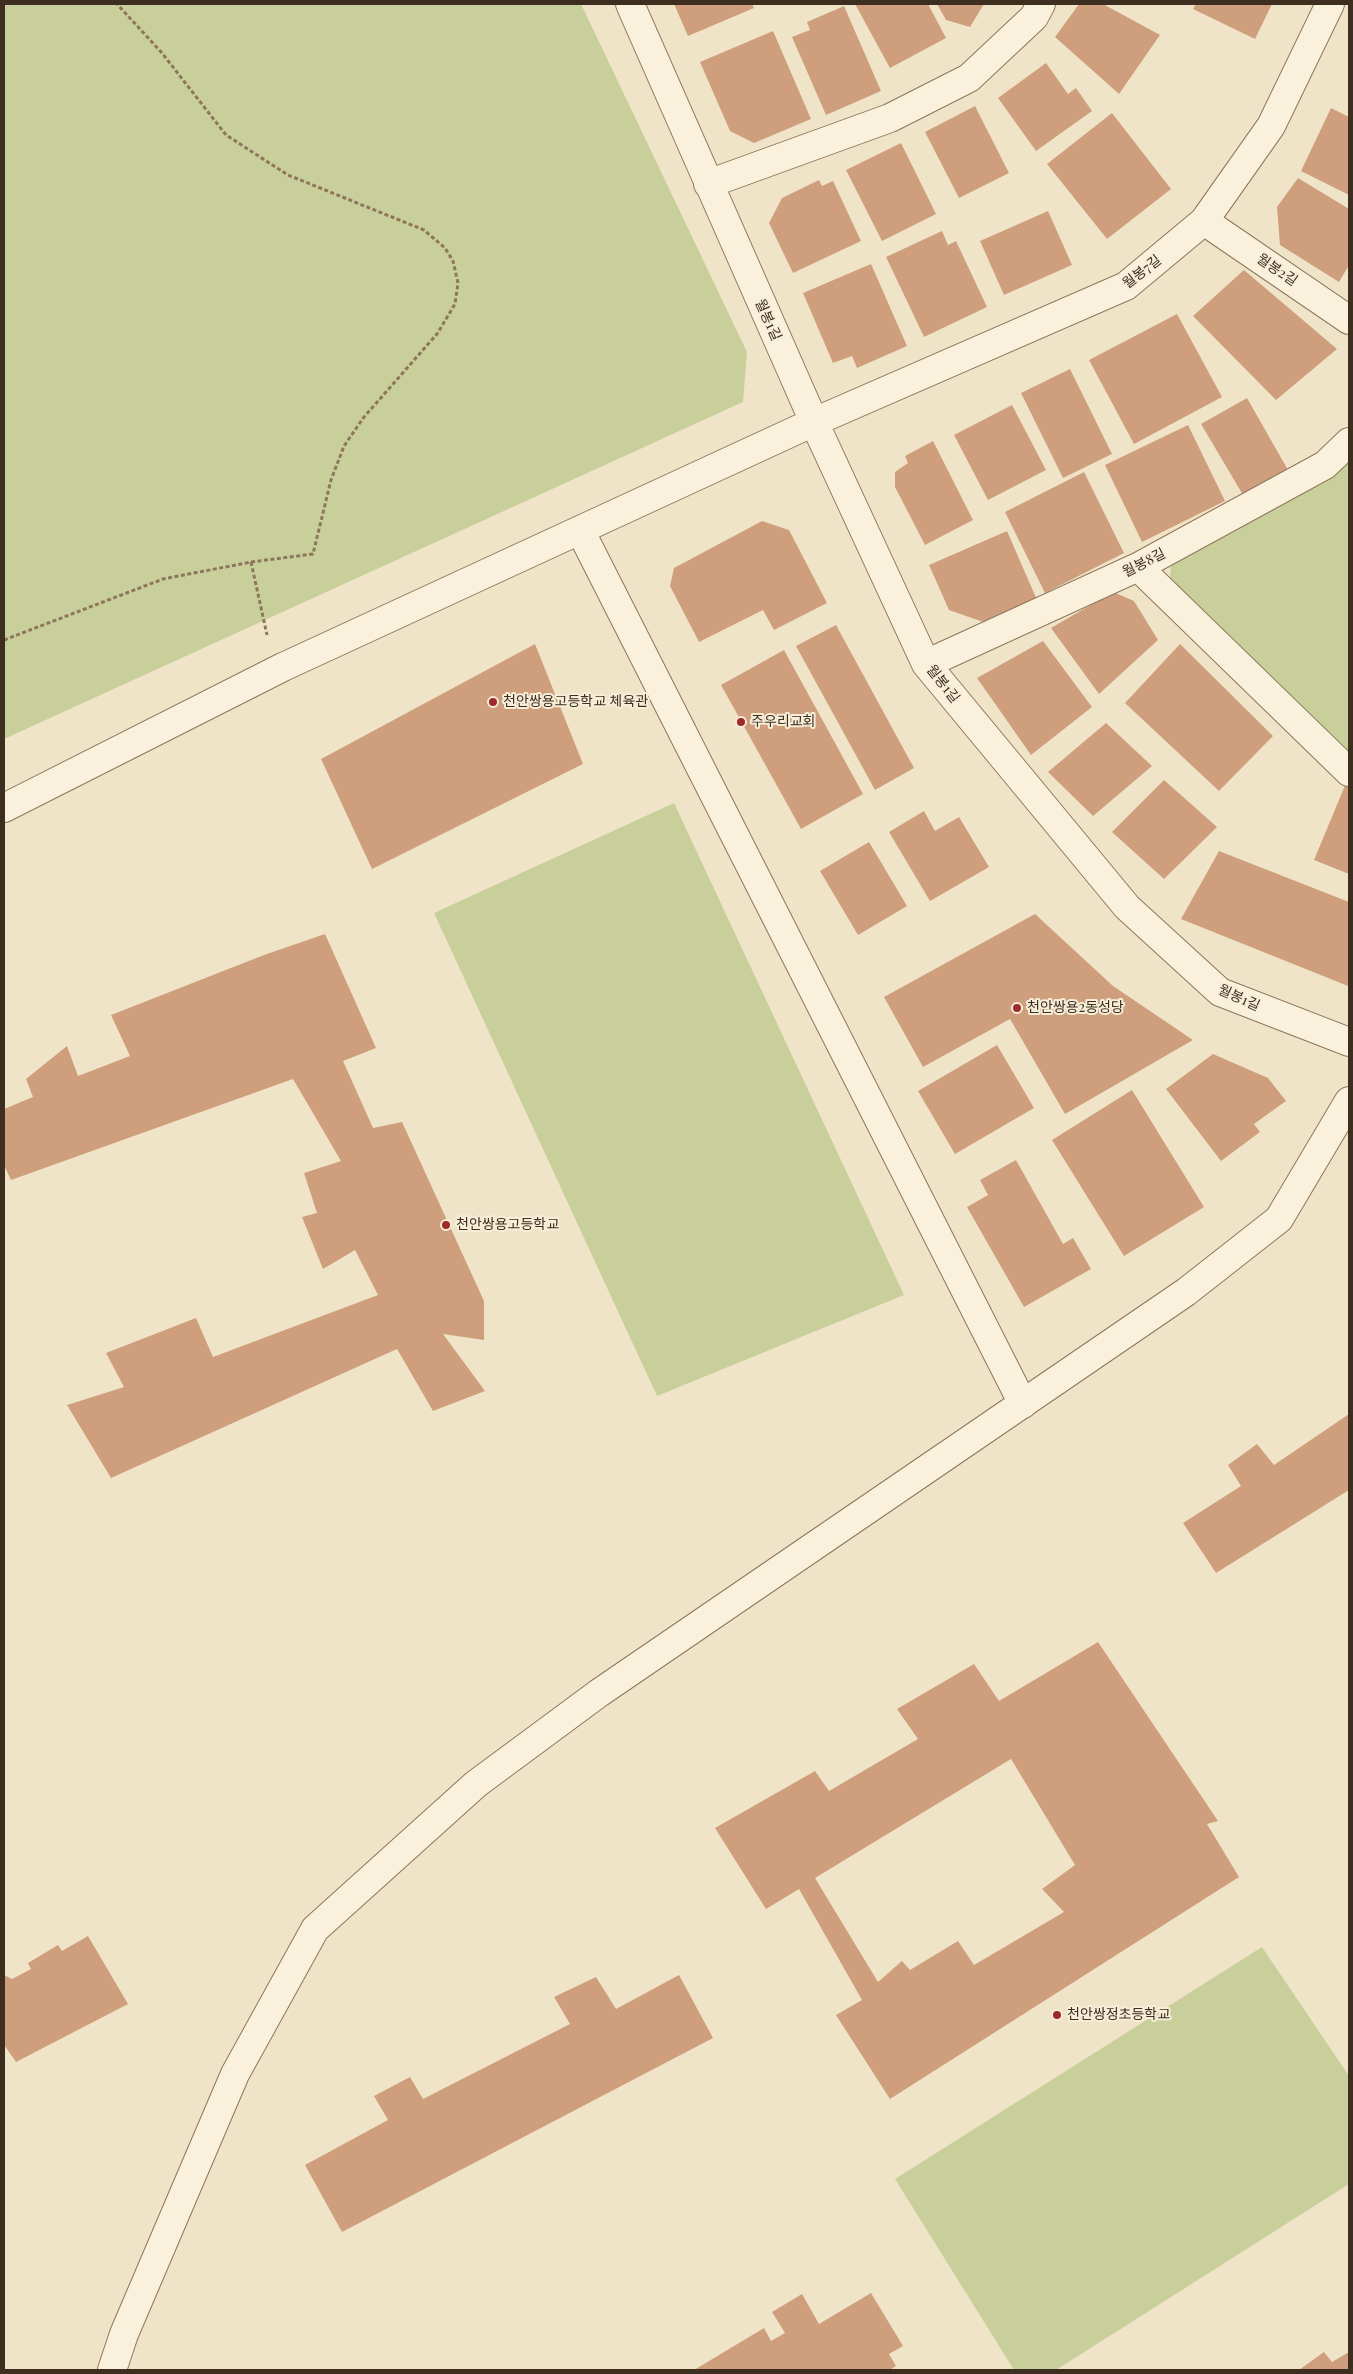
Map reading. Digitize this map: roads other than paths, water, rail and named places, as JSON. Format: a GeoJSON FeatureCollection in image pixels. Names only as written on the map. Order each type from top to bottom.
{"type":"FeatureCollection","features":[{"type":"Feature","properties":{"kind":"street","name":"월봉1길"},"geometry":{"type":"LineString","coordinates":[[630,4],[814,422],[926,664],[1127,907],[1220,992],[1349,1042]]}},
{"type":"Feature","properties":{"kind":"street"},"geometry":{"type":"LineString","coordinates":[[708,184],[890,118],[969,78],[1034,17],[1041,4]]}},
{"type":"Feature","properties":{"kind":"street","name":"월봉7길"},"geometry":{"type":"LineString","coordinates":[[4,808],[283,667],[814,422],[1126,286],[1204,221],[1271,126],[1330,4]]}},
{"type":"Feature","properties":{"kind":"street","name":"월봉2길"},"geometry":{"type":"LineString","coordinates":[[1204,221],[1349,320]]}},
{"type":"Feature","properties":{"kind":"street","name":"월봉8길"},"geometry":{"type":"LineString","coordinates":[[926,664],[1138,567],[1325,465],[1349,442]]}},
{"type":"Feature","properties":{"kind":"street"},"geometry":{"type":"LineString","coordinates":[[580,530],[1023,1404]]}},
{"type":"Feature","properties":{"kind":"street"},"geometry":{"type":"LineString","coordinates":[[1138,567],[1349,772]]}},
{"type":"Feature","properties":{"kind":"street"},"geometry":{"type":"LineString","coordinates":[[112,2370],[124,2334],[235,2074],[314,1930],[476,1784],[607,1687],[1186,1292],[1279,1219],[1349,1101]]}},
{"type":"Feature","properties":{"kind":"place","name":"천안쌍용고등학교 체육관"},"geometry":{"type":"Point","coordinates":[493,702]}},
{"type":"Feature","properties":{"kind":"place","name":"주우리교회"},"geometry":{"type":"Point","coordinates":[741,722]}},
{"type":"Feature","properties":{"kind":"place","name":"천안쌍용2동성당"},"geometry":{"type":"Point","coordinates":[1017,1008]}},
{"type":"Feature","properties":{"kind":"place","name":"천안쌍용고등학교"},"geometry":{"type":"Point","coordinates":[446,1225]}},
{"type":"Feature","properties":{"kind":"place","name":"천안쌍정초등학교"},"geometry":{"type":"Point","coordinates":[1057,2015]}}]}
